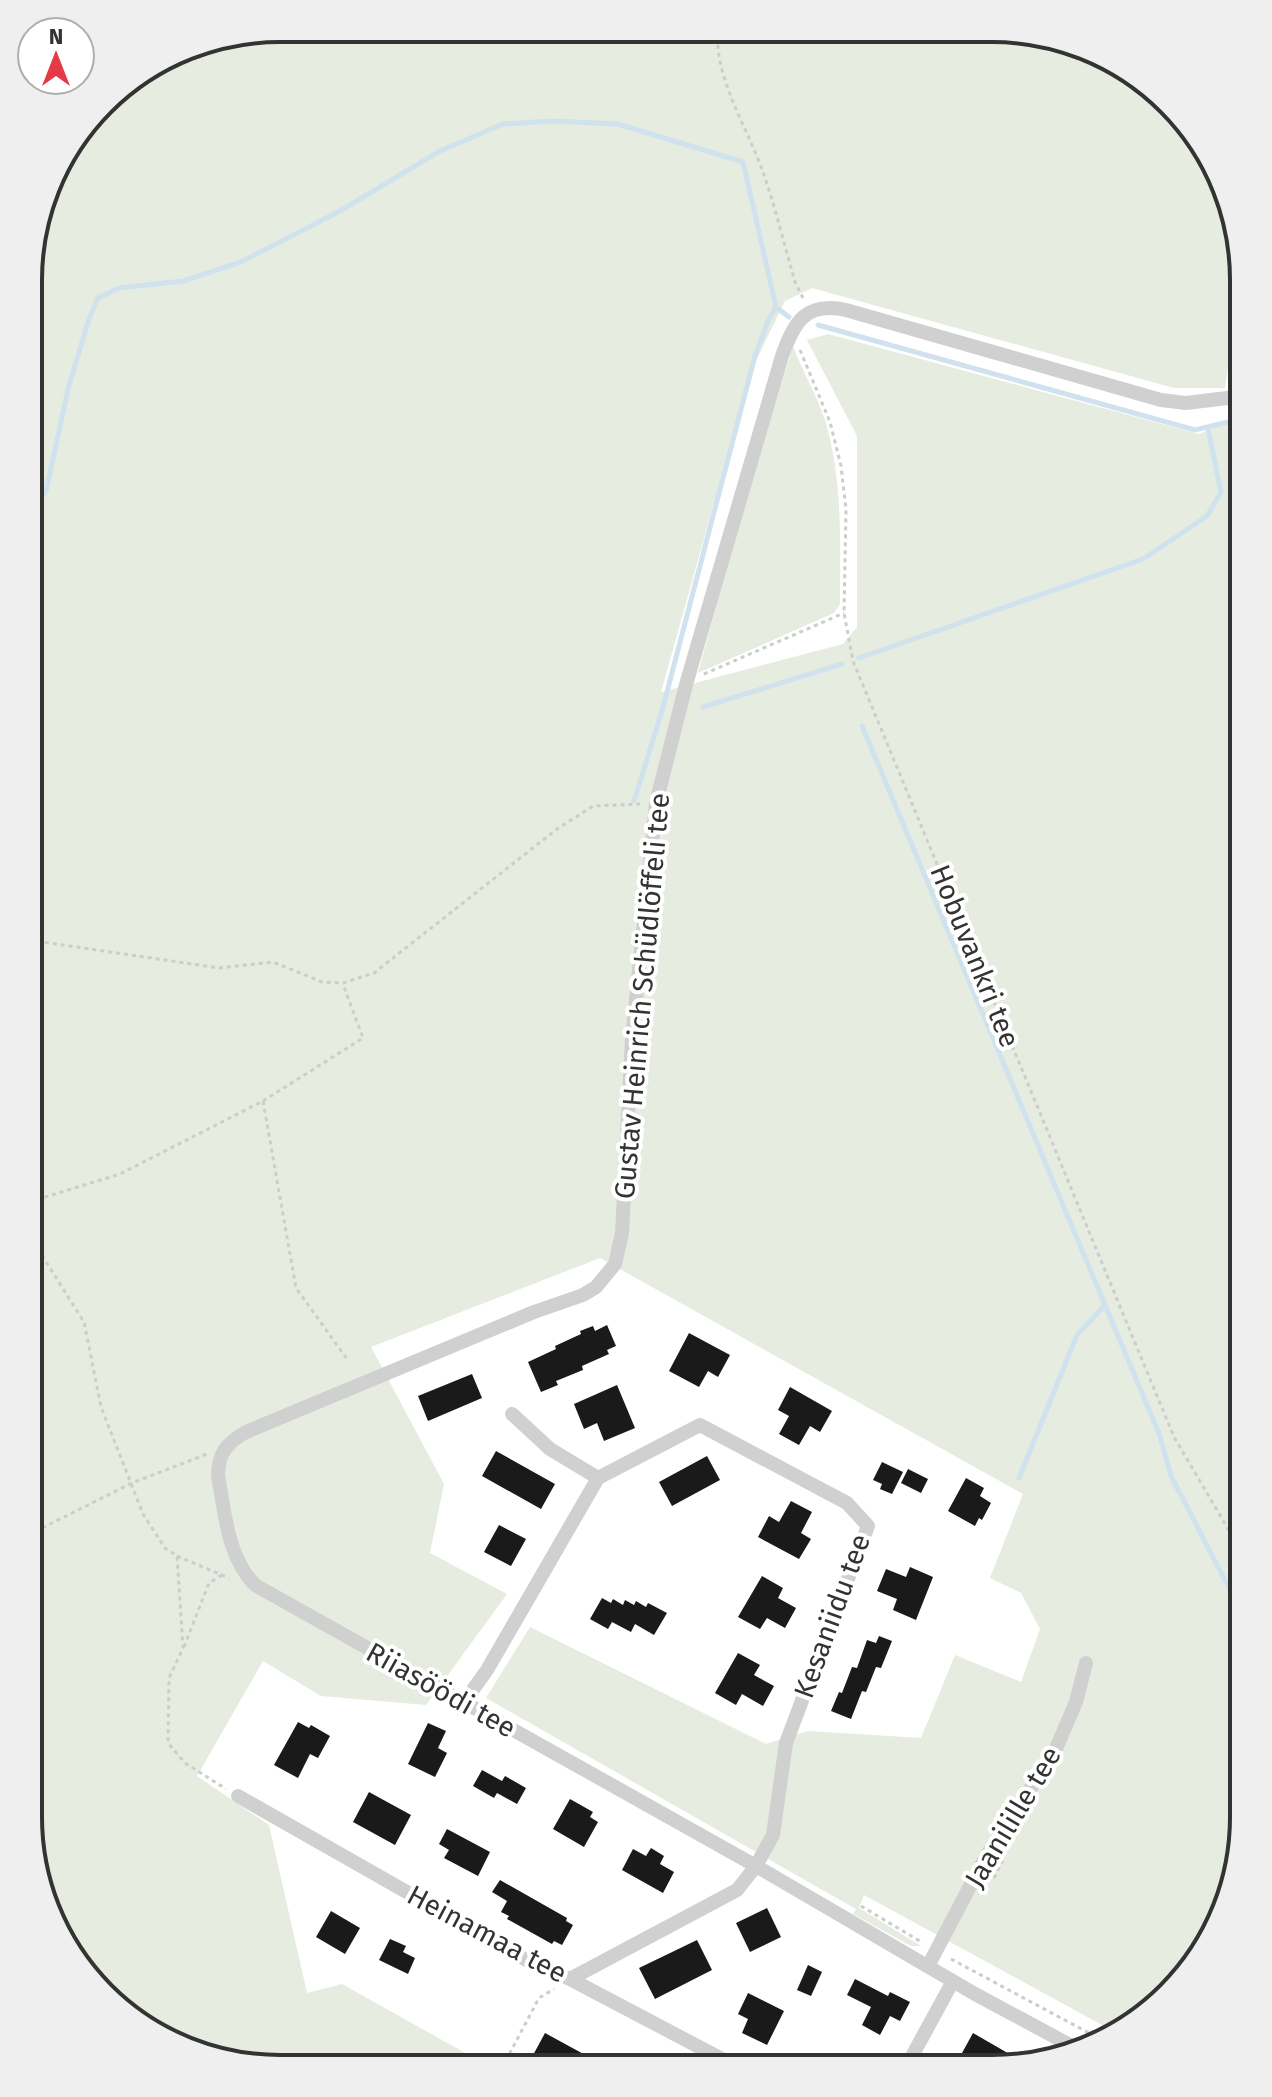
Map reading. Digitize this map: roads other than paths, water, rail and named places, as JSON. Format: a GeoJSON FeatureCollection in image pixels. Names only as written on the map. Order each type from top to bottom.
{"type":"FeatureCollection","features":[{"type":"Feature","properties":{"kind":"street","name":"Gustav Heinrich Schüdlöffeli tee"},"geometry":{"type":"LineString","coordinates":[[225,1447],[246,1432],[534,1312],[583,1295],[607,1276],[619,1254],[632,1039],[656,803],[687,681],[782,356],[792,331],[809,311],[832,307],[846,310],[1161,400],[1186,403],[1230,398]]}},
{"type":"Feature","properties":{"kind":"street"},"geometry":{"type":"LineString","coordinates":[[464,1702],[487,1670],[598,1478],[550,1449],[512,1414]]}},
{"type":"Feature","properties":{"kind":"street","name":"Kesaniidu tee"},"geometry":{"type":"LineString","coordinates":[[598,1478],[700,1425],[847,1503],[868,1526],[786,1743],[773,1835],[756,1866]]}},
{"type":"Feature","properties":{"kind":"street","name":"Riiasöödi tee"},"geometry":{"type":"LineString","coordinates":[[225,1447],[218,1463],[218,1476],[234,1552],[247,1577],[265,1592],[1066,2043]]}},
{"type":"Feature","properties":{"kind":"street","name":"Jaanilille tee"},"geometry":{"type":"LineString","coordinates":[[928,1966],[986,1856],[1055,1751],[1076,1702],[1086,1663]]}},
{"type":"Feature","properties":{"kind":"street","name":"Heinamaa tee"},"geometry":{"type":"LineString","coordinates":[[238,1796],[535,1965],[570,1979],[714,2055]]}},
{"type":"Feature","properties":{"kind":"street"},"geometry":{"type":"LineString","coordinates":[[570,1979],[737,1890],[756,1866]]}},
{"type":"Feature","properties":{"kind":"street"},"geometry":{"type":"LineString","coordinates":[[913,2055],[953,1981]]}},
{"type":"Feature","properties":{"kind":"waterway"},"geometry":{"type":"LineString","coordinates":[[42,497],[46,491],[68,389],[98,298],[119,288],[183,281],[241,262],[340,211],[440,151],[503,124],[552,121],[618,124],[743,162],[776,307],[789,317]]}},
{"type":"Feature","properties":{"kind":"waterway"},"geometry":{"type":"LineString","coordinates":[[634,801],[662,711],[755,356],[776,307]]}},
{"type":"Feature","properties":{"kind":"waterway"},"geometry":{"type":"LineString","coordinates":[[818,325],[1195,430],[1230,421]]}},
{"type":"Feature","properties":{"kind":"waterway"},"geometry":{"type":"LineString","coordinates":[[859,658],[1143,559],[1207,516],[1221,492],[1208,429]]}},
{"type":"Feature","properties":{"kind":"waterway"},"geometry":{"type":"LineString","coordinates":[[703,707],[842,664]]}},
{"type":"Feature","properties":{"kind":"waterway"},"geometry":{"type":"LineString","coordinates":[[862,726],[1160,1436],[1171,1476],[1229,1588]]}},
{"type":"Feature","properties":{"kind":"waterway"},"geometry":{"type":"LineString","coordinates":[[1019,1478],[1077,1335],[1105,1305]]}}]}
